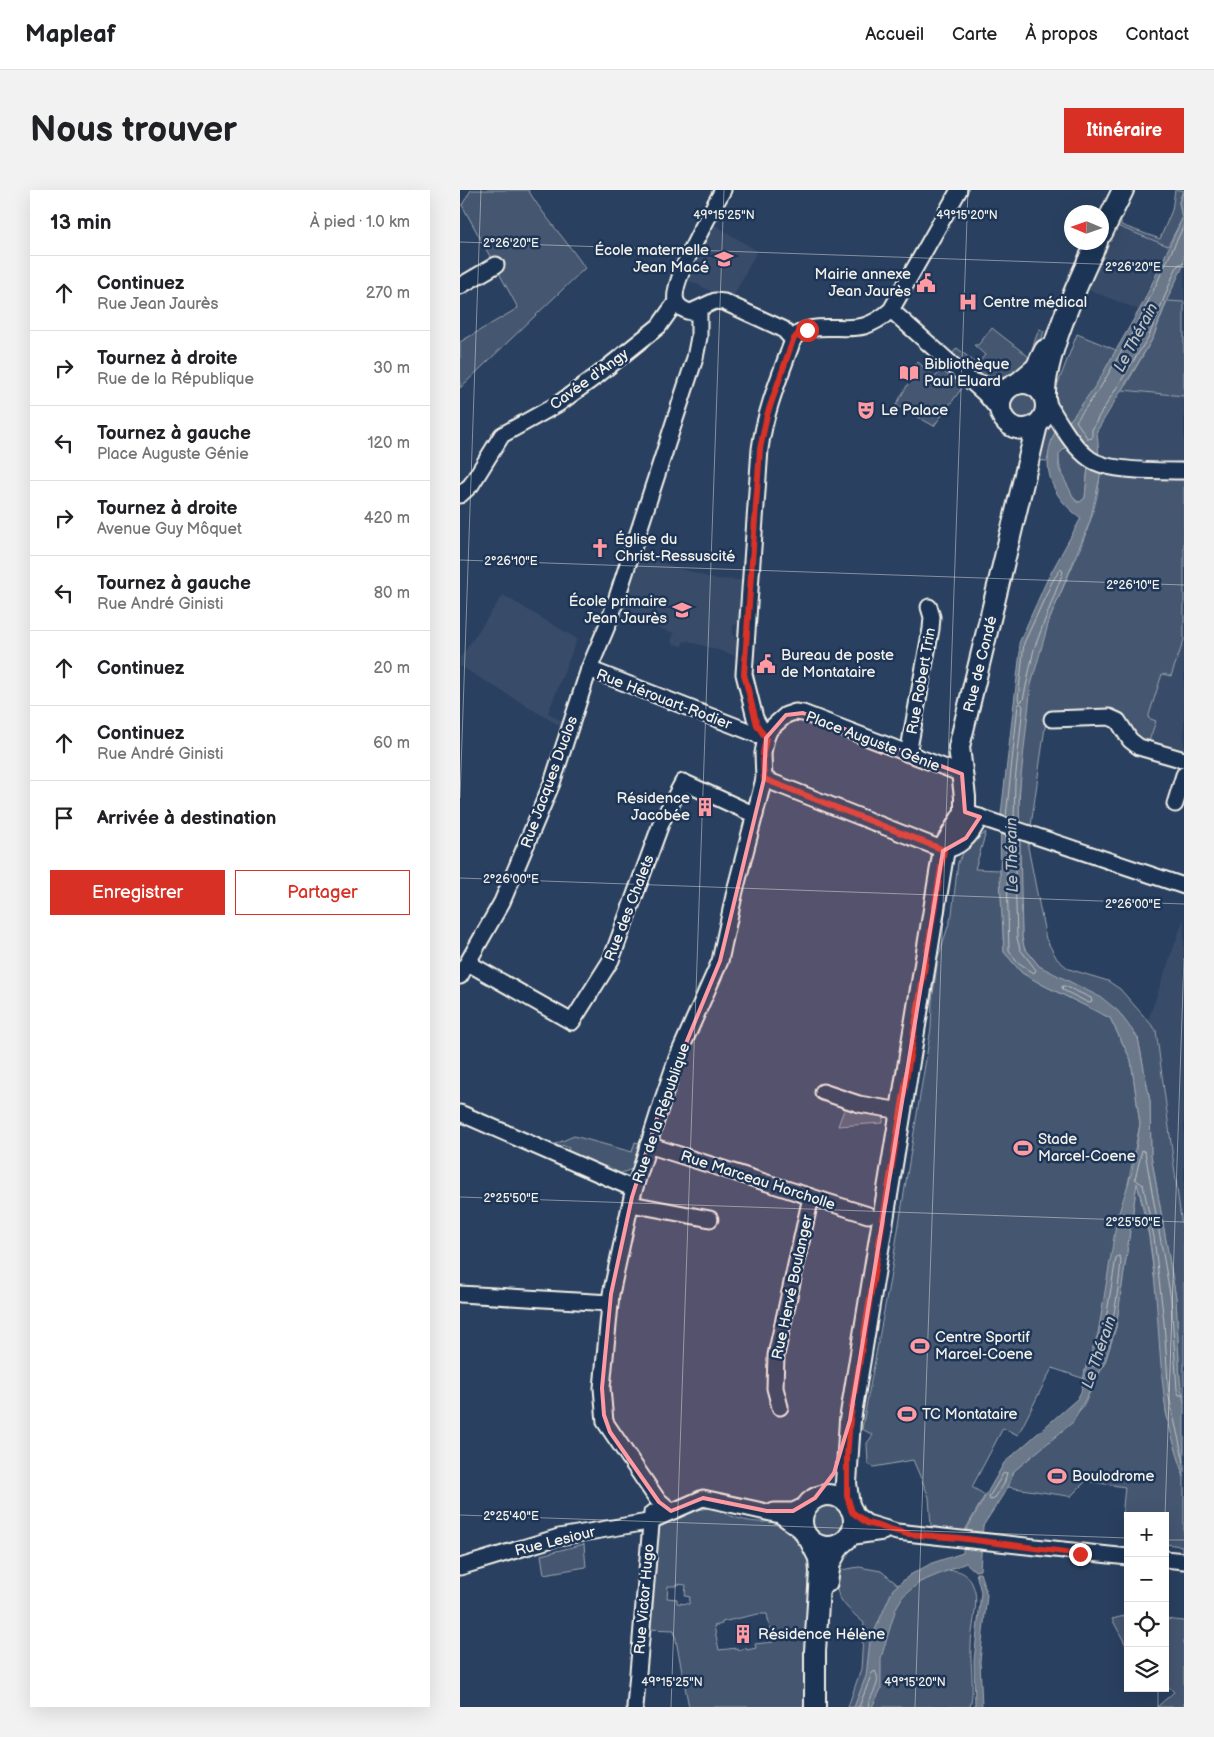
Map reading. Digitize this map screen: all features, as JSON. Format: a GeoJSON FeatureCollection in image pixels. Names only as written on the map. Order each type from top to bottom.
{"type":"FeatureCollection","features":[{"type":"Feature","properties":{"kind":"main road"},"geometry":{"type":"LineString","coordinates":[[1104,205],[1112,190]]}},
{"type":"Feature","properties":{"kind":"main road"},"geometry":{"type":"LineString","coordinates":[[1109,219],[1123,190]]}},
{"type":"Feature","properties":{"kind":"main road"},"geometry":{"type":"LineString","coordinates":[[1083,250],[1039,364],[1013,386],[1001,402],[1009,421],[1026,429],[1039,422],[1046,411],[1045,380],[1049,362],[1082,274],[1093,250]]}},
{"type":"Feature","properties":{"kind":"main road"},"geometry":{"type":"LineString","coordinates":[[1013,386],[1034,385],[1045,399]]}},
{"type":"Feature","properties":{"kind":"main road","name":"Rue de Condé"},"geometry":{"type":"LineString","coordinates":[[1009,421],[1026,446],[1025,475]]}},
{"type":"Feature","properties":{"kind":"main road","name":"Rue de Condé"},"geometry":{"type":"LineString","coordinates":[[972,814],[965,796],[959,751],[961,739],[1039,422]]}},
{"type":"Feature","properties":{"kind":"main road"},"geometry":{"type":"LineString","coordinates":[[823,1707],[823,1652],[830,1564],[853,1527],[846,1483],[850,1420],[944,850],[972,814]]}},
{"type":"Feature","properties":{"kind":"main road"},"geometry":{"type":"LineString","coordinates":[[816,1707],[819,1558],[802,1518],[812,1501],[834,1473],[850,1420]]}},
{"type":"Feature","properties":{"kind":"main road"},"geometry":{"type":"LineString","coordinates":[[812,1501],[826,1495],[834,1496],[851,1509]]}},
{"type":"Feature","properties":{"kind":"main road"},"geometry":{"type":"LineString","coordinates":[[809,1537],[824,1546],[844,1540]]}},
{"type":"Feature","properties":{"kind":"street"},"geometry":{"type":"LineString","coordinates":[[723,190],[680,277],[675,295],[676,302],[687,312],[699,311],[715,301],[724,302],[783,329],[793,340]]}},
{"type":"Feature","properties":{"kind":"street"},"geometry":{"type":"LineString","coordinates":[[766,738],[757,725],[744,679],[752,559],[762,433],[793,340],[798,334],[807,330],[864,326],[875,322],[891,310],[959,190]]}},
{"type":"Feature","properties":{"kind":"street"},"geometry":{"type":"LineString","coordinates":[[460,286],[496,266]]}},
{"type":"Feature","properties":{"kind":"street","name":"Cavée d'Angy"},"geometry":{"type":"LineString","coordinates":[[460,495],[471,484],[502,435],[558,404],[598,375],[659,326],[668,317],[676,302]]}},
{"type":"Feature","properties":{"kind":"street"},"geometry":{"type":"LineString","coordinates":[[891,310],[985,394],[1009,421]]}},
{"type":"Feature","properties":{"kind":"street","name":"Rue Jacques Duclos"},"geometry":{"type":"LineString","coordinates":[[464,970],[502,902],[544,802],[589,670],[610,619],[695,358],[699,337],[699,311]]}},
{"type":"Feature","properties":{"kind":"street"},"geometry":{"type":"LineString","coordinates":[[965,377],[988,386],[1013,386]]}},
{"type":"Feature","properties":{"kind":"street"},"geometry":{"type":"LineString","coordinates":[[1045,399],[1062,426],[1088,458],[1103,465],[1149,471],[1184,471]]}},
{"type":"Feature","properties":{"kind":"street"},"geometry":{"type":"LineString","coordinates":[[1039,422],[1052,420],[1062,426]]}},
{"type":"Feature","properties":{"kind":"street","name":"Rue Robert Trin"},"geometry":{"type":"LineString","coordinates":[[908,754],[931,629],[932,612],[929,608]]}},
{"type":"Feature","properties":{"kind":"street","name":"Rue Hérouart-Rodier"},"geometry":{"type":"LineString","coordinates":[[589,670],[766,738]]}},
{"type":"Feature","properties":{"kind":"street","name":"Place Auguste Génie"},"geometry":{"type":"LineString","coordinates":[[766,738],[770,729],[783,718],[799,712],[962,774]]}},
{"type":"Feature","properties":{"kind":"street"},"geometry":{"type":"LineString","coordinates":[[1052,719],[1109,717],[1118,721],[1130,740],[1139,747],[1184,760]]}},
{"type":"Feature","properties":{"kind":"street","name":"Rue de la République"},"geometry":{"type":"LineString","coordinates":[[671,1512],[660,1503],[632,1459],[610,1432],[604,1415],[602,1388],[610,1303],[632,1197],[648,1145],[677,1058],[718,968],[735,891],[764,779],[763,753],[766,738]]}},
{"type":"Feature","properties":{"kind":"street"},"geometry":{"type":"LineString","coordinates":[[1175,804],[1184,775]]}},
{"type":"Feature","properties":{"kind":"street"},"geometry":{"type":"LineString","coordinates":[[764,779],[944,850]]}},
{"type":"Feature","properties":{"kind":"street","name":"Rue des Chalets"},"geometry":{"type":"LineString","coordinates":[[464,970],[572,1022],[614,954],[664,814],[683,782],[755,815]]}},
{"type":"Feature","properties":{"kind":"street"},"geometry":{"type":"LineString","coordinates":[[972,814],[1184,886]]}},
{"type":"Feature","properties":{"kind":"street"},"geometry":{"type":"LineString","coordinates":[[823,1092],[859,1104],[901,1111]]}},
{"type":"Feature","properties":{"kind":"street"},"geometry":{"type":"LineString","coordinates":[[460,1113],[632,1197],[710,1219]]}},
{"type":"Feature","properties":{"kind":"street","name":"Rue Marceau Horcholle"},"geometry":{"type":"LineString","coordinates":[[648,1145],[868,1215]]}},
{"type":"Feature","properties":{"kind":"street","name":"Rue Hervé Boulanger"},"geometry":{"type":"LineString","coordinates":[[780,1407],[775,1388],[776,1355],[811,1197]]}},
{"type":"Feature","properties":{"kind":"street"},"geometry":{"type":"LineString","coordinates":[[460,1294],[610,1303]]}},
{"type":"Feature","properties":{"kind":"street","name":"Rue de la République"},"geometry":{"type":"LineString","coordinates":[[647,1484],[652,1500],[651,1521]]}},
{"type":"Feature","properties":{"kind":"street","name":"Rue Lesiour"},"geometry":{"type":"LineString","coordinates":[[460,1567],[559,1537],[651,1521],[703,1498],[767,1511]]}},
{"type":"Feature","properties":{"kind":"street"},"geometry":{"type":"LineString","coordinates":[[767,1511],[793,1511],[812,1501]]}},
{"type":"Feature","properties":{"kind":"street"},"geometry":{"type":"LineString","coordinates":[[851,1509],[867,1523],[897,1532]]}},
{"type":"Feature","properties":{"kind":"street"},"geometry":{"type":"LineString","coordinates":[[767,1511],[785,1518],[809,1537]]}},
{"type":"Feature","properties":{"kind":"street","name":"Rue Victor Hugo"},"geometry":{"type":"LineString","coordinates":[[635,1707],[651,1521]]}},
{"type":"Feature","properties":{"kind":"street"},"geometry":{"type":"LineString","coordinates":[[844,1540],[866,1533],[897,1532],[1124,1557]]}},
{"type":"Feature","properties":{"kind":"street"},"geometry":{"type":"LineString","coordinates":[[1169,1560],[1184,1561]]}},
{"type":"Feature","properties":{"kind":"highlighted area"},"geometry":{"type":"Polygon","coordinates":[[[803,713],[962,774],[965,812],[980,817],[966,838],[943,851],[850,1420],[834,1473],[815,1498],[793,1511],[767,1511],[703,1498],[671,1511],[659,1502],[610,1432],[604,1415],[602,1388],[611,1294],[632,1197],[663,1099],[720,961],[764,779],[766,738],[786,715],[803,713]]]}},
{"type":"Feature","properties":{"kind":"shaded area"},"geometry":{"type":"Polygon","coordinates":[[[471,190],[528,190],[585,268],[460,388],[460,342],[518,308],[462,205],[471,190]]]}},
{"type":"Feature","properties":{"kind":"shaded area"},"geometry":{"type":"Polygon","coordinates":[[[1127,190],[1134,190],[1121,216],[1121,225],[1160,239],[1172,210],[1175,190],[1183,190],[1179,202],[1182,219],[1168,246],[1112,224],[1127,190]]]}},
{"type":"Feature","properties":{"kind":"shaded area"},"geometry":{"type":"Polygon","coordinates":[[[1112,224],[1184,252],[1184,264],[1163,256],[1139,310],[1089,290],[1103,250],[1109,250],[1109,233],[1112,224]]]}},
{"type":"Feature","properties":{"kind":"shaded area","name":"École maternelle Jean Macé"},"geometry":{"type":"Polygon","coordinates":[[[715,225],[757,251],[731,301],[686,279],[705,240],[715,225]]]}},
{"type":"Feature","properties":{"kind":"shaded area"},"geometry":{"type":"Polygon","coordinates":[[[1184,264],[1184,302],[1167,301],[1184,264]]]}},
{"type":"Feature","properties":{"kind":"shaded area"},"geometry":{"type":"Polygon","coordinates":[[[1167,301],[1184,302],[1184,396],[1123,390],[1153,338],[1167,301]]]}},
{"type":"Feature","properties":{"kind":"shaded area"},"geometry":{"type":"Polygon","coordinates":[[[992,328],[1029,357],[1039,329],[1044,331],[1037,353],[1031,364],[1021,372],[1001,378],[980,373],[952,354],[957,348],[977,364],[985,355],[974,345],[978,345],[992,328]]]}},
{"type":"Feature","properties":{"kind":"shaded area"},"geometry":{"type":"Polygon","coordinates":[[[1077,334],[1116,350],[1083,405],[1066,424],[1056,431],[1047,461],[1036,460],[1039,440],[1055,418],[1056,405],[1054,394],[1077,334]]]}},
{"type":"Feature","properties":{"kind":"shaded area"},"geometry":{"type":"Polygon","coordinates":[[[918,362],[935,377],[942,370],[962,388],[934,426],[896,405],[916,370],[913,367],[918,362]]]}},
{"type":"Feature","properties":{"kind":"shaded area"},"geometry":{"type":"Polygon","coordinates":[[[1024,390],[1035,394],[1039,405],[1035,416],[1024,420],[1013,416],[1009,405],[1013,394],[1024,390]]]}},
{"type":"Feature","properties":{"kind":"shaded area"},"geometry":{"type":"Polygon","coordinates":[[[1123,390],[1184,396],[1184,477],[1154,477],[1099,456],[1097,432],[1123,390]]]}},
{"type":"Feature","properties":{"kind":"shaded area"},"geometry":{"type":"Polygon","coordinates":[[[1068,445],[1088,466],[1085,498],[1080,502],[1071,495],[1064,481],[1060,466],[1059,454],[1068,445]]]}},
{"type":"Feature","properties":{"kind":"shaded area"},"geometry":{"type":"Polygon","coordinates":[[[1100,472],[1184,477],[1184,640],[1171,676],[1162,674],[1148,718],[1156,721],[1148,744],[1140,740],[1104,711],[1047,713],[1028,847],[1046,939],[1057,959],[1069,969],[1108,981],[1120,989],[1156,1030],[1184,1241],[1184,1403],[1180,1382],[1176,1298],[1151,1155],[1150,1101],[1138,1038],[1058,977],[1039,966],[1024,947],[1022,937],[1019,829],[1021,757],[1031,685],[1046,628],[1092,516],[1100,472]]]}},
{"type":"Feature","properties":{"kind":"shaded area","name":"École primaire Jean Jaurès"},"geometry":{"type":"Polygon","coordinates":[[[640,556],[714,579],[742,580],[739,623],[733,626],[733,635],[738,642],[737,656],[688,641],[683,642],[682,646],[671,643],[674,633],[622,617],[640,556]]]}},
{"type":"Feature","properties":{"kind":"shaded area"},"geometry":{"type":"Polygon","coordinates":[[[503,595],[577,639],[548,713],[567,724],[565,729],[460,666],[460,658],[503,595]]]}},
{"type":"Feature","properties":{"kind":"shaded area"},"geometry":{"type":"Polygon","coordinates":[[[1184,640],[1184,757],[1148,744],[1156,722],[1148,718],[1162,673],[1171,675],[1184,640]]]}},
{"type":"Feature","properties":{"kind":"shaded area","name":"Stade Marcel-Coene"},"geometry":{"type":"Polygon","coordinates":[[[986,832],[975,869],[1000,870],[1004,952],[1022,973],[1110,1018],[1131,1060],[1140,1124],[1098,1334],[1085,1370],[1085,1379],[1052,1368],[1018,1435],[1003,1428],[972,1487],[985,1495],[964,1532],[931,1526],[929,1497],[913,1460],[874,1467],[868,1464],[867,1443],[873,1435],[862,1429],[890,1279],[931,1028],[932,1001],[938,958],[952,914],[958,862],[967,847],[986,832]]]}},
{"type":"Feature","properties":{"kind":"shaded area"},"geometry":{"type":"Polygon","coordinates":[[[1184,918],[1184,1241],[1156,1030],[1148,1020],[1184,918]]]}},
{"type":"Feature","properties":{"kind":"shaded area"},"geometry":{"type":"Polygon","coordinates":[[[845,1107],[879,1115],[883,1118],[883,1123],[838,1126],[845,1107]]]}},
{"type":"Feature","properties":{"kind":"shaded area"},"geometry":{"type":"Polygon","coordinates":[[[574,1136],[632,1152],[635,1142],[640,1143],[632,1169],[619,1174],[567,1152],[569,1148],[562,1145],[561,1147],[553,1145],[574,1136]]]}},
{"type":"Feature","properties":{"kind":"shaded area"},"geometry":{"type":"Polygon","coordinates":[[[1137,1182],[1149,1237],[1158,1306],[1166,1412],[1184,1477],[1184,1553],[1182,1553],[1182,1546],[1169,1544],[1169,1512],[1124,1512],[1124,1516],[1122,1516],[1125,1487],[1086,1481],[1071,1496],[1068,1496],[1008,1487],[1014,1471],[1082,1408],[1105,1362],[1116,1327],[1137,1182]]]}},
{"type":"Feature","properties":{"kind":"shaded area"},"geometry":{"type":"Polygon","coordinates":[[[828,1501],[841,1507],[847,1520],[841,1533],[828,1539],[815,1533],[809,1520],[815,1507],[828,1501]]]}},
{"type":"Feature","properties":{"kind":"shaded area"},"geometry":{"type":"Polygon","coordinates":[[[713,1507],[731,1516],[745,1520],[766,1522],[780,1520],[793,1526],[801,1538],[810,1566],[809,1707],[689,1707],[674,1630],[647,1629],[657,1528],[692,1511],[713,1507]],[[677,1584],[677,1586],[668,1586],[667,1598],[677,1599],[677,1603],[689,1604],[690,1597],[685,1596],[686,1585],[677,1584]],[[758,1614],[722,1622],[722,1624],[714,1626],[719,1650],[746,1648],[747,1650],[756,1648],[755,1644],[773,1642],[767,1614],[758,1614]]]}},
{"type":"Feature","properties":{"kind":"shaded area"},"geometry":{"type":"Polygon","coordinates":[[[584,1544],[586,1567],[544,1574],[541,1555],[584,1544]]]}},
{"type":"Feature","properties":{"kind":"shaded area"},"geometry":{"type":"Polygon","coordinates":[[[859,1567],[881,1571],[898,1585],[909,1589],[926,1578],[946,1571],[964,1574],[970,1580],[976,1598],[971,1640],[972,1692],[970,1707],[848,1707],[861,1669],[864,1623],[841,1600],[837,1586],[841,1570],[859,1567]]]}},
{"type":"Feature","properties":{"kind":"shaded area"},"geometry":{"type":"Polygon","coordinates":[[[1124,1616],[1124,1642],[1112,1619],[1124,1616]]]}},
{"type":"Feature","properties":{"kind":"shaded area"},"geometry":{"type":"Polygon","coordinates":[[[1169,1619],[1184,1621],[1184,1707],[1157,1707],[1174,1692],[1169,1687],[1169,1619]]]}},
{"type":"Feature","properties":{"kind":"water","name":"Le Thérain"},"geometry":{"type":"Polygon","coordinates":[[[1184,190],[1184,264],[1166,302],[1153,338],[1097,431],[1099,456],[1069,422],[1096,385],[1142,305],[1182,219],[1179,202],[1184,190]]]}},
{"type":"Feature","properties":{"kind":"water","name":"Le Thérain"},"geometry":{"type":"Polygon","coordinates":[[[1056,430],[1068,445],[1059,454],[1059,469],[1076,502],[1080,502],[1085,498],[1088,466],[1100,472],[1100,477],[1090,521],[1049,621],[1031,685],[1019,795],[1022,937],[1024,947],[1039,966],[1102,998],[1118,1011],[1138,1038],[1150,1101],[1151,1155],[1176,1298],[1180,1382],[1184,1403],[1184,1477],[1166,1411],[1150,1239],[1137,1183],[1116,1327],[1105,1362],[1073,1422],[1014,1471],[1008,1487],[983,1526],[980,1570],[975,1571],[966,1563],[920,1582],[903,1596],[896,1608],[881,1658],[881,1689],[872,1707],[854,1707],[866,1676],[870,1641],[893,1589],[910,1575],[932,1563],[963,1553],[964,1534],[1004,1463],[1077,1399],[1081,1392],[1085,1370],[1098,1334],[1117,1219],[1132,1172],[1140,1124],[1131,1060],[1110,1018],[1022,973],[1004,952],[1000,879],[1001,814],[1020,652],[1019,643],[1047,580],[1081,518],[1070,510],[1062,500],[1050,479],[1048,455],[1056,430]]]}},
{"type":"Feature","properties":{"kind":"water"},"geometry":{"type":"Polygon","coordinates":[[[976,1573],[980,1573],[987,1595],[980,1661],[982,1707],[975,1707],[974,1661],[981,1592],[976,1573]]]}},
{"type":"Feature","properties":{"kind":"place","name":"École maternelle Jean Macé"},"geometry":{"type":"Point","coordinates":[724,259]}},
{"type":"Feature","properties":{"kind":"place","name":"Mairie annexe Jean Jaurès"},"geometry":{"type":"Point","coordinates":[926,283]}},
{"type":"Feature","properties":{"kind":"place","name":"Centre médical"},"geometry":{"type":"Point","coordinates":[968,302]}},
{"type":"Feature","properties":{"kind":"place","name":"Bibliothèque Paul Eluard"},"geometry":{"type":"Point","coordinates":[909,373]}},
{"type":"Feature","properties":{"kind":"place","name":"Le Palace"},"geometry":{"type":"Point","coordinates":[866,410]}},
{"type":"Feature","properties":{"kind":"place","name":"Église du Christ-Ressuscité"},"geometry":{"type":"Point","coordinates":[600,548]}},
{"type":"Feature","properties":{"kind":"place","name":"École primaire Jean Jaurès"},"geometry":{"type":"Point","coordinates":[682,610]}},
{"type":"Feature","properties":{"kind":"place","name":"Bureau de poste de Montataire"},"geometry":{"type":"Point","coordinates":[766,664]}},
{"type":"Feature","properties":{"kind":"place","name":"Résidence Jacobée"},"geometry":{"type":"Point","coordinates":[705,807]}},
{"type":"Feature","properties":{"kind":"place","name":"Stade Marcel-Coene"},"geometry":{"type":"Point","coordinates":[1023,1148]}},
{"type":"Feature","properties":{"kind":"place","name":"Centre Sportif Marcel-Coene"},"geometry":{"type":"Point","coordinates":[920,1346]}},
{"type":"Feature","properties":{"kind":"place","name":"TC Montataire"},"geometry":{"type":"Point","coordinates":[907,1414]}},
{"type":"Feature","properties":{"kind":"place","name":"Boulodrome"},"geometry":{"type":"Point","coordinates":[1057,1476]}},
{"type":"Feature","properties":{"kind":"place","name":"Résidence Hélène"},"geometry":{"type":"Point","coordinates":[743,1634]}},
{"type":"Feature","properties":{"kind":"route"},"geometry":{"type":"LineString","coordinates":[[807,330],[795,336],[793,340],[775,388],[762,433],[760,449],[744,674],[745,684],[757,725],[766,738],[763,753],[764,779],[944,850],[850,1420],[846,1475],[849,1506],[852,1512],[861,1520],[879,1528],[897,1532],[1080,1554]]}}]}
